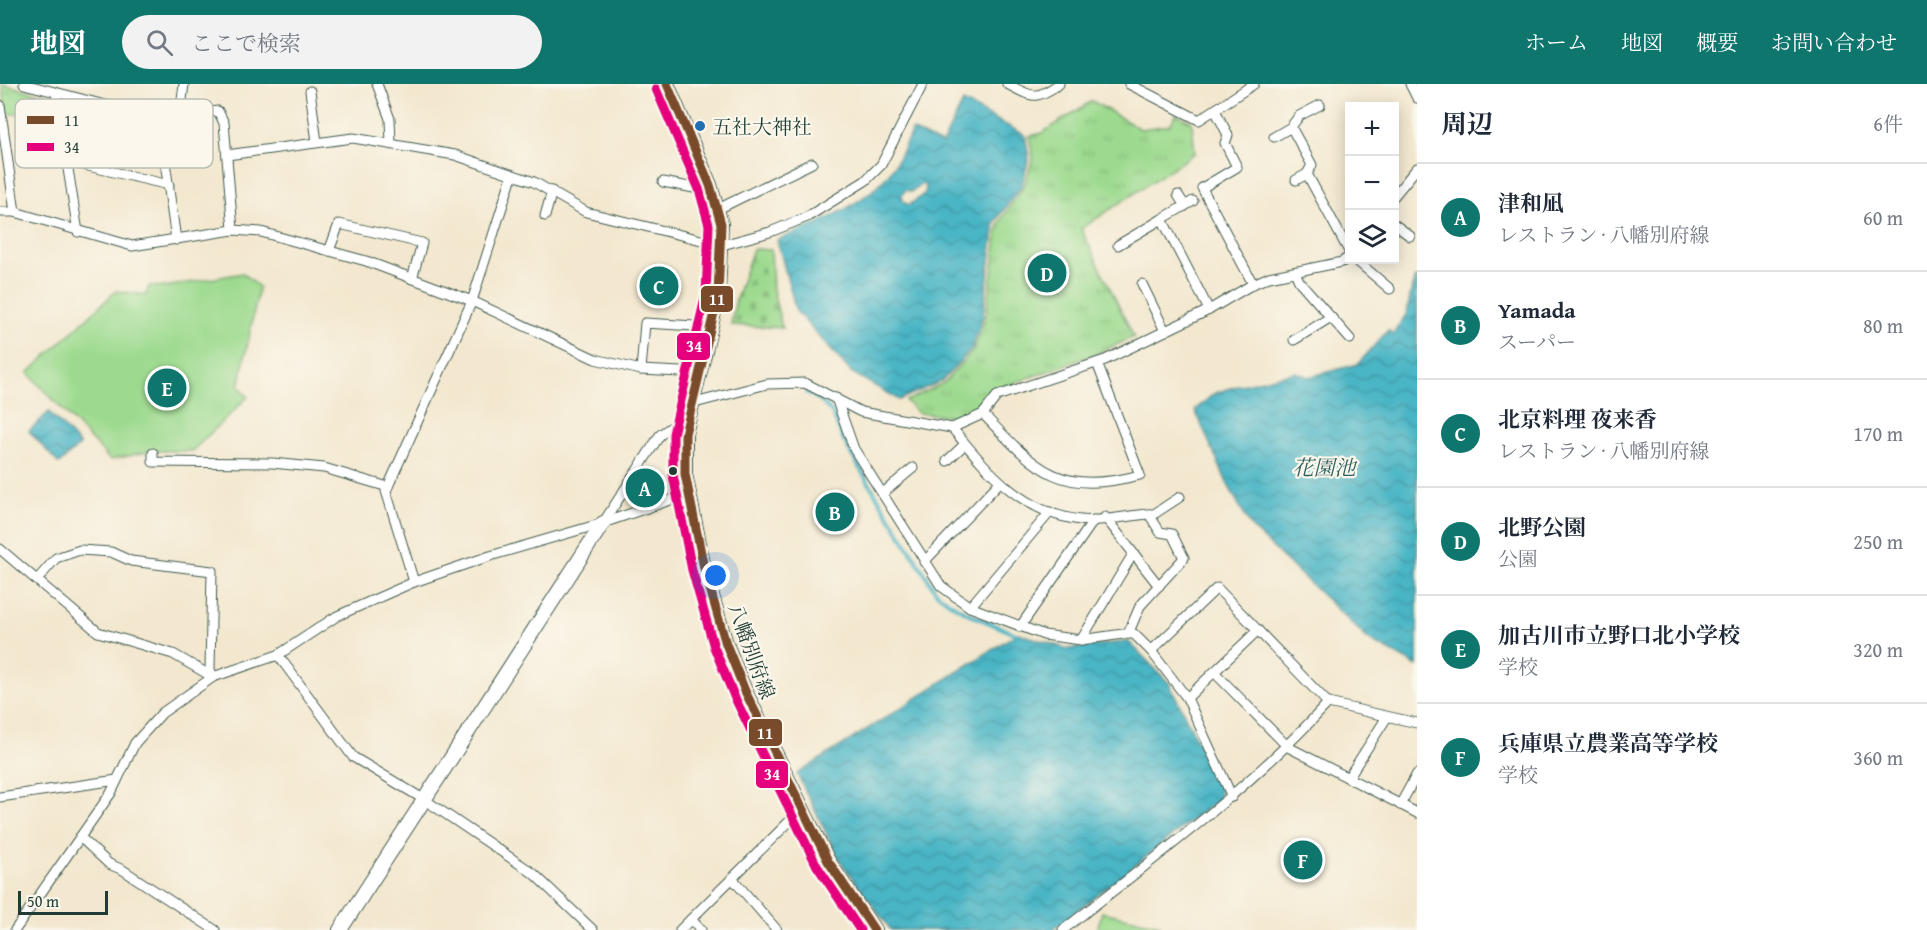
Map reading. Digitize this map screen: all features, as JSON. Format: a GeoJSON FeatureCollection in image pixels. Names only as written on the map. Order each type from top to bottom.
{"type":"FeatureCollection","features":[{"type":"Feature","properties":{"kind":"main road","name":"八幡別府線"},"geometry":{"type":"LineString","coordinates":[[667,84],[710,185],[718,209],[722,245],[718,296],[712,327],[689,410],[685,452],[688,494],[704,568],[726,644],[745,692],[801,810],[846,892],[874,930]]}},
{"type":"Feature","properties":{"kind":"main road"},"geometry":{"type":"LineString","coordinates":[[340,930],[603,523]]}},
{"type":"Feature","properties":{"kind":"street"},"geometry":{"type":"LineString","coordinates":[[24,84],[81,99]]}},
{"type":"Feature","properties":{"kind":"street"},"geometry":{"type":"LineString","coordinates":[[182,99],[184,84]]}},
{"type":"Feature","properties":{"kind":"street"},"geometry":{"type":"LineString","coordinates":[[377,84],[390,119],[391,144]]}},
{"type":"Feature","properties":{"kind":"street"},"geometry":{"type":"LineString","coordinates":[[227,155],[353,138],[455,155],[552,191],[586,212],[722,245],[770,232],[807,217],[866,181],[881,165],[923,84]]}},
{"type":"Feature","properties":{"kind":"street"},"geometry":{"type":"LineString","coordinates":[[1007,84],[1032,97],[1040,97],[1059,84]]}},
{"type":"Feature","properties":{"kind":"street"},"geometry":{"type":"LineString","coordinates":[[1129,84],[1199,120],[1254,84]]}},
{"type":"Feature","properties":{"kind":"street"},"geometry":{"type":"LineString","coordinates":[[1410,84],[1417,98]]}},
{"type":"Feature","properties":{"kind":"street"},"geometry":{"type":"LineString","coordinates":[[310,91],[317,142]]}},
{"type":"Feature","properties":{"kind":"street"},"geometry":{"type":"LineString","coordinates":[[56,93],[57,99]]}},
{"type":"Feature","properties":{"kind":"street"},"geometry":{"type":"LineString","coordinates":[[0,105],[15,212]]}},
{"type":"Feature","properties":{"kind":"street"},"geometry":{"type":"LineString","coordinates":[[1274,137],[1291,128],[1299,116],[1320,105]]}},
{"type":"Feature","properties":{"kind":"street"},"geometry":{"type":"LineString","coordinates":[[1215,110],[1228,135],[1225,143],[1237,167],[1202,188],[1252,284]]}},
{"type":"Feature","properties":{"kind":"street"},"geometry":{"type":"LineString","coordinates":[[213,112],[219,111],[224,123],[233,230]]}},
{"type":"Feature","properties":{"kind":"street"},"geometry":{"type":"LineString","coordinates":[[1291,128],[1312,165],[1307,174],[1296,180]]}},
{"type":"Feature","properties":{"kind":"street"},"geometry":{"type":"LineString","coordinates":[[718,209],[812,163]]}},
{"type":"Feature","properties":{"kind":"street"},"geometry":{"type":"LineString","coordinates":[[68,168],[78,232]]}},
{"type":"Feature","properties":{"kind":"street"},"geometry":{"type":"LineString","coordinates":[[97,168],[169,185]]}},
{"type":"Feature","properties":{"kind":"street"},"geometry":{"type":"LineString","coordinates":[[166,168],[176,240]]}},
{"type":"Feature","properties":{"kind":"street"},"geometry":{"type":"LineString","coordinates":[[1399,187],[1417,168]]}},
{"type":"Feature","properties":{"kind":"street"},"geometry":{"type":"LineString","coordinates":[[1307,174],[1315,200],[1345,246]]}},
{"type":"Feature","properties":{"kind":"street"},"geometry":{"type":"LineString","coordinates":[[414,582],[387,502],[388,487],[472,301],[512,176]]}},
{"type":"Feature","properties":{"kind":"street"},"geometry":{"type":"LineString","coordinates":[[663,182],[693,188],[710,185]]}},
{"type":"Feature","properties":{"kind":"street"},"geometry":{"type":"LineString","coordinates":[[545,216],[552,191]]}},
{"type":"Feature","properties":{"kind":"street"},"geometry":{"type":"LineString","coordinates":[[1118,245],[1189,203],[1178,195]]}},
{"type":"Feature","properties":{"kind":"street"},"geometry":{"type":"LineString","coordinates":[[0,212],[15,212],[132,246],[233,230],[261,232],[329,251],[472,301],[596,359],[641,370],[700,373]]}},
{"type":"Feature","properties":{"kind":"street"},"geometry":{"type":"LineString","coordinates":[[1162,219],[1209,310]]}},
{"type":"Feature","properties":{"kind":"street"},"geometry":{"type":"LineString","coordinates":[[1222,225],[1232,220]]}},
{"type":"Feature","properties":{"kind":"street"},"geometry":{"type":"LineString","coordinates":[[329,251],[339,224],[422,243],[412,279]]}},
{"type":"Feature","properties":{"kind":"street"},"geometry":{"type":"LineString","coordinates":[[1399,227],[1410,236]]}},
{"type":"Feature","properties":{"kind":"street"},"geometry":{"type":"LineString","coordinates":[[1169,256],[1179,251]]}},
{"type":"Feature","properties":{"kind":"street"},"geometry":{"type":"LineString","coordinates":[[603,523],[660,435],[689,410],[767,384],[805,383],[861,412],[952,428],[983,414],[997,396],[1097,363],[1209,310],[1252,284],[1342,262],[1345,259]]}},
{"type":"Feature","properties":{"kind":"street"},"geometry":{"type":"LineString","coordinates":[[1361,264],[1390,289]]}},
{"type":"Feature","properties":{"kind":"street"},"geometry":{"type":"LineString","coordinates":[[1295,272],[1299,281],[1350,339]]}},
{"type":"Feature","properties":{"kind":"street"},"geometry":{"type":"LineString","coordinates":[[1142,284],[1165,331]]}},
{"type":"Feature","properties":{"kind":"street"},"geometry":{"type":"LineString","coordinates":[[1294,340],[1331,317]]}},
{"type":"Feature","properties":{"kind":"street"},"geometry":{"type":"LineString","coordinates":[[641,370],[645,322],[712,327]]}},
{"type":"Feature","properties":{"kind":"street"},"geometry":{"type":"LineString","coordinates":[[983,414],[1024,457],[1049,473],[1076,482],[1094,484],[1140,475],[1097,363]]}},
{"type":"Feature","properties":{"kind":"street"},"geometry":{"type":"LineString","coordinates":[[836,398],[854,449],[941,586],[970,607],[1044,635],[1081,640],[1134,634],[1151,651],[1187,698],[1232,797]]}},
{"type":"Feature","properties":{"kind":"street"},"geometry":{"type":"LineString","coordinates":[[952,428],[999,482],[1024,502],[1050,512],[1080,520],[1154,514],[1180,497]]}},
{"type":"Feature","properties":{"kind":"street"},"geometry":{"type":"LineString","coordinates":[[947,461],[965,444]]}},
{"type":"Feature","properties":{"kind":"street"},"geometry":{"type":"LineString","coordinates":[[153,453],[153,462],[272,463],[324,468],[388,487]]}},
{"type":"Feature","properties":{"kind":"street"},"geometry":{"type":"LineString","coordinates":[[883,493],[913,468]]}},
{"type":"Feature","properties":{"kind":"street"},"geometry":{"type":"LineString","coordinates":[[924,562],[999,482]]}},
{"type":"Feature","properties":{"kind":"street"},"geometry":{"type":"LineString","coordinates":[[15,930],[117,780],[135,743],[162,713],[213,677],[278,655],[338,616],[414,582],[688,494]]}},
{"type":"Feature","properties":{"kind":"street"},"geometry":{"type":"LineString","coordinates":[[970,607],[1050,512]]}},
{"type":"Feature","properties":{"kind":"street"},"geometry":{"type":"LineString","coordinates":[[1128,634],[1140,606],[1184,558],[1172,534],[1160,532],[1149,514]]}},
{"type":"Feature","properties":{"kind":"street"},"geometry":{"type":"LineString","coordinates":[[1105,518],[1159,586]]}},
{"type":"Feature","properties":{"kind":"street"},"geometry":{"type":"LineString","coordinates":[[1020,627],[1094,520]]}},
{"type":"Feature","properties":{"kind":"street"},"geometry":{"type":"LineString","coordinates":[[0,549],[98,632],[173,654],[213,677]]}},
{"type":"Feature","properties":{"kind":"street"},"geometry":{"type":"LineString","coordinates":[[37,580],[56,558],[80,550],[111,552],[131,561],[212,571],[210,669],[213,677]]}},
{"type":"Feature","properties":{"kind":"street"},"geometry":{"type":"LineString","coordinates":[[1081,640],[1133,554]]}},
{"type":"Feature","properties":{"kind":"street"},"geometry":{"type":"LineString","coordinates":[[1151,651],[1217,588],[1328,703],[1417,723]]}},
{"type":"Feature","properties":{"kind":"street"},"geometry":{"type":"LineString","coordinates":[[1187,698],[1258,630]]}},
{"type":"Feature","properties":{"kind":"street"},"geometry":{"type":"LineString","coordinates":[[278,655],[352,757],[425,800],[533,873],[593,930]]}},
{"type":"Feature","properties":{"kind":"street"},"geometry":{"type":"LineString","coordinates":[[1214,672],[1288,747],[1417,813]]}},
{"type":"Feature","properties":{"kind":"street"},"geometry":{"type":"LineString","coordinates":[[1063,930],[1232,797],[1288,747],[1328,703]]}},
{"type":"Feature","properties":{"kind":"street"},"geometry":{"type":"LineString","coordinates":[[1348,778],[1387,717]]}},
{"type":"Feature","properties":{"kind":"street"},"geometry":{"type":"LineString","coordinates":[[1400,804],[1417,774]]}},
{"type":"Feature","properties":{"kind":"street"},"geometry":{"type":"LineString","coordinates":[[0,797],[117,780]]}},
{"type":"Feature","properties":{"kind":"street"},"geometry":{"type":"LineString","coordinates":[[680,930],[801,810]]}},
{"type":"Feature","properties":{"kind":"street"},"geometry":{"type":"LineString","coordinates":[[80,837],[109,864],[123,870],[215,930]]}},
{"type":"Feature","properties":{"kind":"street"},"geometry":{"type":"LineString","coordinates":[[732,878],[777,930]]}},
{"type":"Feature","properties":{"kind":"street"},"geometry":{"type":"LineString","coordinates":[[691,919],[701,930]]}},
{"type":"Feature","properties":{"kind":"green space"},"geometry":{"type":"Polygon","coordinates":[[[2,84],[52,97],[52,99],[15,99],[15,114],[7,115],[2,84]]]}},
{"type":"Feature","properties":{"kind":"green space"},"geometry":{"type":"Polygon","coordinates":[[[1092,101],[1140,129],[1170,125],[1176,114],[1192,122],[1195,153],[1081,229],[1134,337],[1096,354],[995,390],[973,411],[958,417],[918,413],[906,401],[944,383],[974,349],[986,316],[999,223],[1025,184],[1033,157],[1029,136],[1042,133],[1092,101]]]}},
{"type":"Feature","properties":{"kind":"green space"},"geometry":{"type":"Polygon","coordinates":[[[753,249],[771,250],[773,290],[782,328],[731,325],[736,299],[753,249]]]}},
{"type":"Feature","properties":{"kind":"green space"},"geometry":{"type":"Polygon","coordinates":[[[243,273],[259,287],[239,386],[248,397],[192,451],[151,451],[110,460],[28,373],[116,291],[146,295],[149,286],[165,287],[243,273]]]}},
{"type":"Feature","properties":{"kind":"green space"},"geometry":{"type":"Polygon","coordinates":[[[1102,912],[1160,925],[1159,930],[1097,930],[1102,912]]]}},
{"type":"Feature","properties":{"kind":"water"},"geometry":{"type":"Polygon","coordinates":[[[963,102],[1025,135],[1029,157],[1022,185],[995,222],[983,316],[972,348],[942,381],[899,400],[851,372],[796,311],[777,240],[837,214],[865,197],[888,175],[912,130],[942,144],[963,102]],[[922,184],[911,192],[906,190],[902,194],[903,201],[909,205],[925,193],[926,187],[922,184]]]}},
{"type":"Feature","properties":{"kind":"water","name":"花園池"},"geometry":{"type":"Polygon","coordinates":[[[1417,276],[1417,666],[1369,640],[1251,527],[1227,483],[1195,410],[1215,393],[1237,386],[1296,372],[1308,377],[1358,364],[1388,330],[1393,334],[1407,313],[1412,286],[1417,276]]]}},
{"type":"Feature","properties":{"kind":"water"},"geometry":{"type":"Polygon","coordinates":[[[49,412],[80,445],[59,464],[29,431],[49,412]]]}},
{"type":"Feature","properties":{"kind":"water"},"geometry":{"type":"Polygon","coordinates":[[[1018,633],[1068,649],[1128,641],[1169,683],[1220,787],[1219,799],[1052,930],[891,930],[840,861],[797,774],[1018,633]]]}},
{"type":"Feature","properties":{"kind":"waterway"},"geometry":{"type":"LineString","coordinates":[[806,392],[820,400],[832,413],[843,439],[862,472],[936,592],[964,611],[1016,634]]}},
{"type":"Feature","properties":{"kind":"transit line","name":"11"},"geometry":{"type":"LineString","coordinates":[[667,84],[710,185],[721,224],[718,296],[685,434],[685,474],[704,568],[726,644],[745,691],[828,861],[874,930]]}},
{"type":"Feature","properties":{"kind":"transit line","name":"34"},"geometry":{"type":"LineString","coordinates":[[656,89],[699,189],[709,225],[706,294],[673,434],[673,475],[692,570],[714,647],[734,696],[817,866],[860,930]]}},
{"type":"Feature","properties":{"kind":"place","name":"五社大神社"},"geometry":{"type":"Point","coordinates":[700,126]}},
{"type":"Feature","properties":{"kind":"place","name":"北野公園"},"geometry":{"type":"Point","coordinates":[1047,273]}},
{"type":"Feature","properties":{"kind":"place","name":"北京料理 夜来香"},"geometry":{"type":"Point","coordinates":[659,286]}},
{"type":"Feature","properties":{"kind":"place","name":"加古川市立野口北小学校"},"geometry":{"type":"Point","coordinates":[167,388]}},
{"type":"Feature","properties":{"kind":"place","name":"津和凪"},"geometry":{"type":"Point","coordinates":[645,488]}},
{"type":"Feature","properties":{"kind":"place","name":"Yamada"},"geometry":{"type":"Point","coordinates":[835,512]}},
{"type":"Feature","properties":{"kind":"place","name":"兵庫県立農業高等学校"},"geometry":{"type":"Point","coordinates":[1303,860]}}]}
